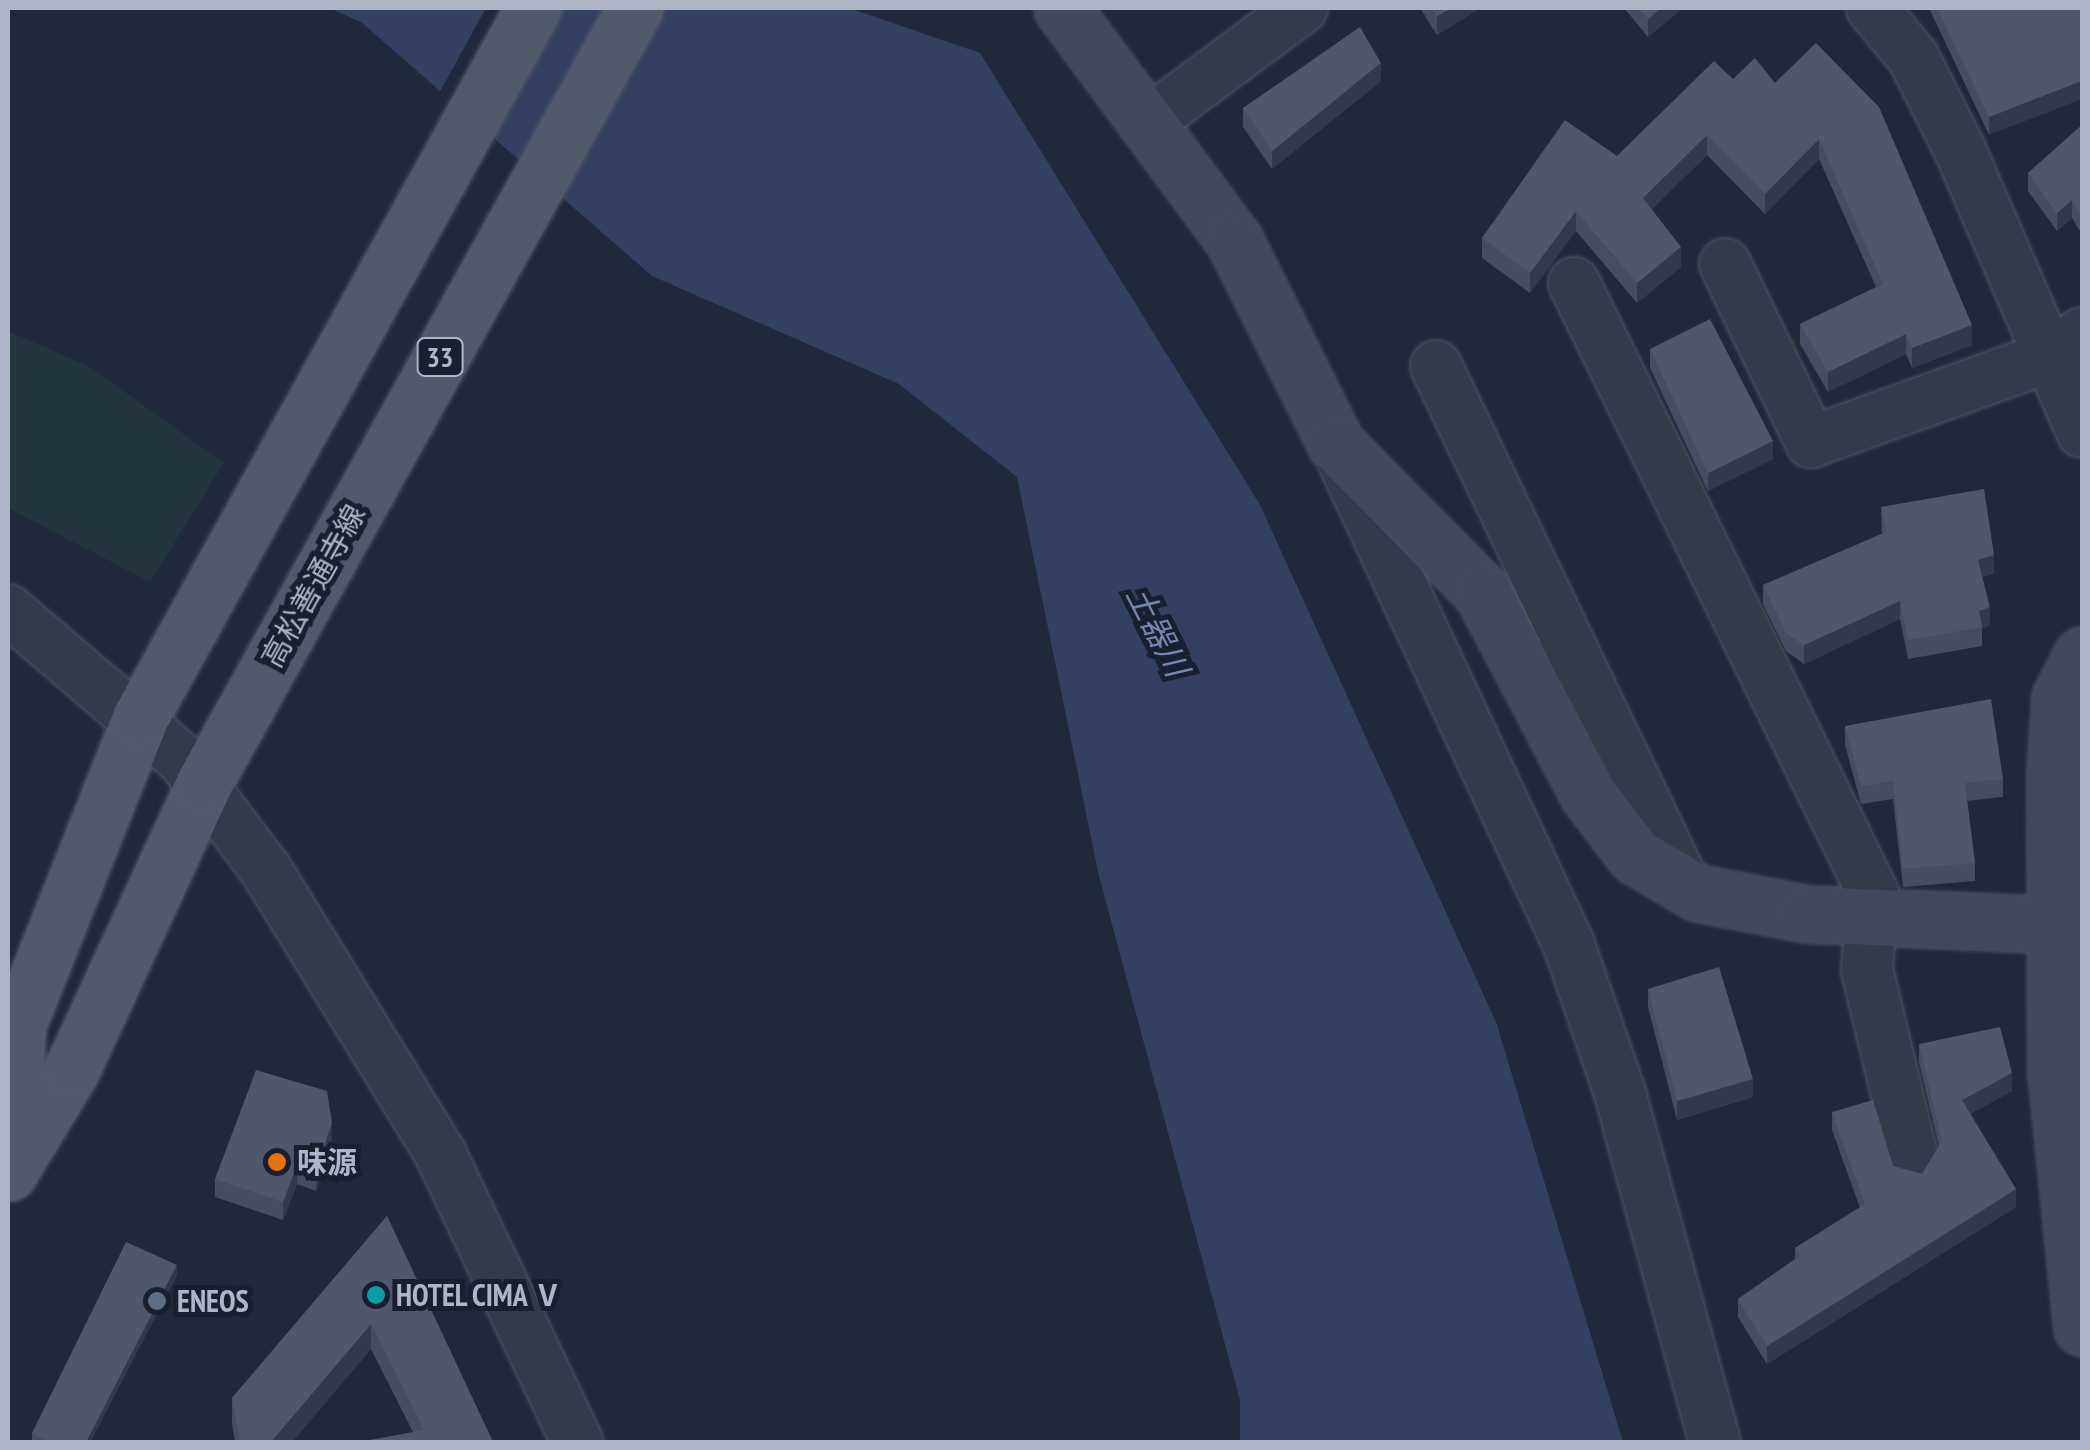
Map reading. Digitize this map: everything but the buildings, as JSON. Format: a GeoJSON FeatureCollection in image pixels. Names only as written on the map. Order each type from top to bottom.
{"type":"FeatureCollection","features":[{"type":"Feature","properties":{"kind":"main road","name":"高松善通寺線"},"geometry":{"type":"LineString","coordinates":[[8,1175],[18,1026],[151,698],[533,8]]}},
{"type":"Feature","properties":{"kind":"main road","name":"高松善通寺線"},"geometry":{"type":"LineString","coordinates":[[8,1175],[72,1070],[204,784],[634,8]]}},
{"type":"Feature","properties":{"kind":"street"},"geometry":{"type":"LineString","coordinates":[[1062,8],[1235,242],[1336,444],[1569,945],[1620,1093],[1715,1442]]}},
{"type":"Feature","properties":{"kind":"street"},"geometry":{"type":"LineString","coordinates":[[1147,124],[1302,8]]}},
{"type":"Feature","properties":{"kind":"street"},"geometry":{"type":"LineString","coordinates":[[1875,9],[1913,57],[1986,203],[2064,345],[2082,432]]}},
{"type":"Feature","properties":{"kind":"street"},"geometry":{"type":"LineString","coordinates":[[1726,264],[1810,442],[2064,345]]}},
{"type":"Feature","properties":{"kind":"street"},"geometry":{"type":"LineString","coordinates":[[1574,284],[1872,893],[1867,970],[1914,1165]]}},
{"type":"Feature","properties":{"kind":"street"},"geometry":{"type":"LineString","coordinates":[[1436,366],[1684,884]]}},
{"type":"Feature","properties":{"kind":"street"},"geometry":{"type":"LineString","coordinates":[[1336,444],[1482,592],[1588,794],[1635,856],[1684,884],[1807,914],[2055,924]]}},
{"type":"Feature","properties":{"kind":"street"},"geometry":{"type":"LineString","coordinates":[[8,610],[151,698],[441,1155],[577,1442]]}},
{"type":"Feature","properties":{"kind":"street"},"geometry":{"type":"LineString","coordinates":[[2082,656],[2060,698],[2055,924],[2056,1071],[2082,1328]]}},
{"type":"Feature","properties":{"kind":"shaded area"},"geometry":{"type":"Polygon","coordinates":[[[8,331],[90,367],[224,463],[150,582],[8,508],[8,331]]]}},
{"type":"Feature","properties":{"kind":"water","name":"土器川"},"geometry":{"type":"Polygon","coordinates":[[[329,8],[849,8],[980,53],[1259,503],[1496,1022],[1623,1442],[1240,1442],[1240,1400],[1099,876],[1017,477],[899,384],[652,276],[361,22],[329,8]]]}},
{"type":"Feature","properties":{"kind":"pier"},"geometry":{"type":"Polygon","coordinates":[[[486,8],[563,8],[490,141],[438,95],[486,8]]]}},
{"type":"Feature","properties":{"kind":"place","name":"味源"},"geometry":{"type":"Point","coordinates":[277,1162]}},
{"type":"Feature","properties":{"kind":"place","name":"HOTEL CIMA Ⅴ"},"geometry":{"type":"Point","coordinates":[376,1295]}},
{"type":"Feature","properties":{"kind":"place","name":"ENEOS"},"geometry":{"type":"Point","coordinates":[157,1301]}}]}
